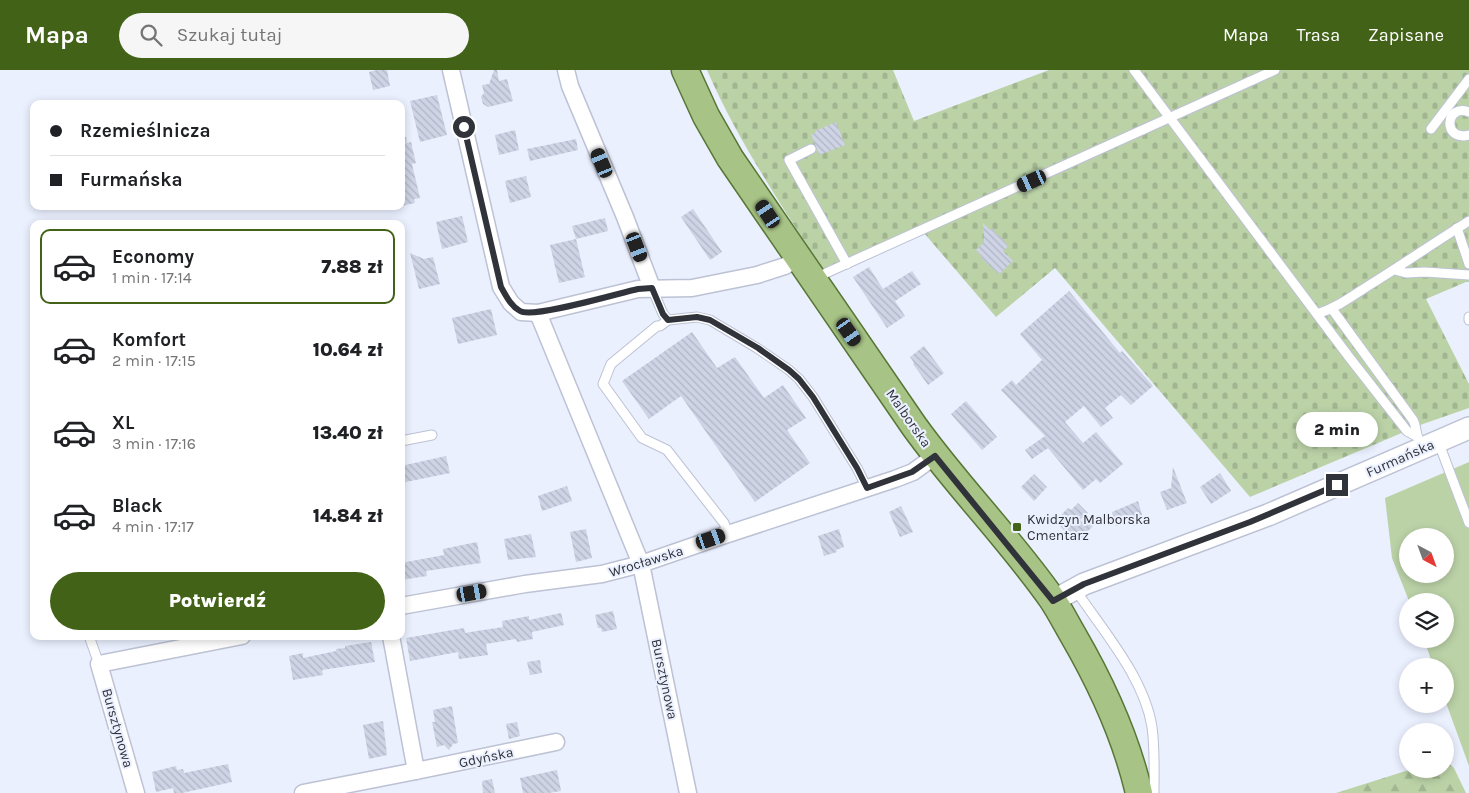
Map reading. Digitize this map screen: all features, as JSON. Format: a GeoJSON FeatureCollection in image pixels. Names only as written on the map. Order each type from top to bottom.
{"type":"FeatureCollection","features":[{"type":"Feature","properties":{"kind":"main road","name":"Malborska"},"geometry":{"type":"LineString","coordinates":[[685,70],[706,116],[730,158],[935,456],[1064,594],[1080,647],[1107,699],[1123,740],[1140,793]]}},
{"type":"Feature","properties":{"kind":"street"},"geometry":{"type":"LineString","coordinates":[[451,70],[501,287],[511,303],[521,312],[538,313],[638,289],[692,288],[757,275],[785,266],[798,258]]}},
{"type":"Feature","properties":{"kind":"street"},"geometry":{"type":"LineString","coordinates":[[566,70],[570,86],[625,217],[652,288]]}},
{"type":"Feature","properties":{"kind":"street","name":"Bursztynowa"},"geometry":{"type":"LineString","coordinates":[[538,313],[641,564],[688,793]]}},
{"type":"Feature","properties":{"kind":"street","name":"Furmańska"},"geometry":{"type":"LineString","coordinates":[[1064,594],[1268,515],[1425,441],[1469,428]]}},
{"type":"Feature","properties":{"kind":"street","name":"Wrocławska"},"geometry":{"type":"LineString","coordinates":[[405,605],[525,584],[602,574],[641,564],[912,472],[935,456]]}},
{"type":"Feature","properties":{"kind":"street"},"geometry":{"type":"LineString","coordinates":[[100,664],[222,640]]}},
{"type":"Feature","properties":{"kind":"street"},"geometry":{"type":"LineString","coordinates":[[392,640],[416,771]]}},
{"type":"Feature","properties":{"kind":"street","name":"Bursztynowa"},"geometry":{"type":"LineString","coordinates":[[100,664],[136,793]]}},
{"type":"Feature","properties":{"kind":"street","name":"Gdyńska"},"geometry":{"type":"LineString","coordinates":[[303,793],[556,742]]}},
{"type":"Feature","properties":{"kind":"lane"},"geometry":{"type":"LineString","coordinates":[[1134,70],[1406,431],[1425,441]]}},
{"type":"Feature","properties":{"kind":"lane"},"geometry":{"type":"LineString","coordinates":[[813,279],[1274,70]]}},
{"type":"Feature","properties":{"kind":"lane"},"geometry":{"type":"LineString","coordinates":[[1431,129],[1469,79]]}},
{"type":"Feature","properties":{"kind":"lane"},"geometry":{"type":"LineString","coordinates":[[1456,96],[1464,111],[1454,113],[1450,118],[1450,125],[1456,135],[1462,137],[1469,135]]}},
{"type":"Feature","properties":{"kind":"lane"},"geometry":{"type":"LineString","coordinates":[[811,149],[788,160],[846,264]]}},
{"type":"Feature","properties":{"kind":"lane"},"geometry":{"type":"LineString","coordinates":[[1317,314],[1332,309],[1469,221]]}},
{"type":"Feature","properties":{"kind":"lane"},"geometry":{"type":"LineString","coordinates":[[1457,228],[1469,264]]}},
{"type":"Feature","properties":{"kind":"lane"},"geometry":{"type":"LineString","coordinates":[[1395,270],[1406,273],[1425,272],[1469,275]]}},
{"type":"Feature","properties":{"kind":"lane"},"geometry":{"type":"LineString","coordinates":[[652,288],[663,314],[668,320]]}},
{"type":"Feature","properties":{"kind":"lane"},"geometry":{"type":"LineString","coordinates":[[1332,309],[1417,426],[1469,523]]}},
{"type":"Feature","properties":{"kind":"lane"},"geometry":{"type":"LineString","coordinates":[[728,534],[724,523],[667,450],[642,438],[603,384],[611,364],[657,326],[668,320],[697,317],[710,320],[758,348],[789,370],[813,397],[853,460],[867,488]]}},
{"type":"Feature","properties":{"kind":"lane"},"geometry":{"type":"LineString","coordinates":[[405,440],[432,435]]}},
{"type":"Feature","properties":{"kind":"lane"},"geometry":{"type":"LineString","coordinates":[[1064,594],[1117,647],[1138,685],[1152,726],[1155,758],[1154,793]]}},
{"type":"Feature","properties":{"kind":"lane"},"geometry":{"type":"LineString","coordinates":[[90,640],[100,664]]}},
{"type":"Feature","properties":{"kind":"green space"},"geometry":{"type":"Polygon","coordinates":[[[707,70],[893,70],[914,121],[1049,70],[1469,70],[1469,282],[1426,299],[1469,384],[1469,408],[1423,424],[1250,497],[1055,268],[996,317],[924,233],[828,278],[748,150],[707,70]]]}},
{"type":"Feature","properties":{"kind":"green space"},"geometry":{"type":"Polygon","coordinates":[[[1469,462],[1469,766],[1450,713],[1454,713],[1454,658],[1430,658],[1427,648],[1454,648],[1454,593],[1406,593],[1402,583],[1454,583],[1454,528],[1399,528],[1399,576],[1392,558],[1385,498],[1469,462]]]}},
{"type":"Feature","properties":{"kind":"green space"},"geometry":{"type":"Polygon","coordinates":[[[1454,768],[1466,793],[1336,793],[1399,773],[1399,778],[1454,778],[1454,768]]]}},
{"type":"Feature","properties":{"kind":"building"},"geometry":{"type":"Polygon","coordinates":[[[387,70],[390,86],[373,90],[369,72],[387,70]]]}},
{"type":"Feature","properties":{"kind":"building"},"geometry":{"type":"Polygon","coordinates":[[[494,70],[497,70],[499,81],[507,79],[513,101],[488,107],[483,104],[481,97],[484,93],[482,85],[489,84],[494,70]]]}},
{"type":"Feature","properties":{"kind":"building"},"geometry":{"type":"Polygon","coordinates":[[[437,95],[447,135],[420,142],[410,101],[437,95]]]}},
{"type":"Feature","properties":{"kind":"building"},"geometry":{"type":"Polygon","coordinates":[[[836,122],[845,145],[819,155],[811,134],[836,122]]]}},
{"type":"Feature","properties":{"kind":"building"},"geometry":{"type":"Polygon","coordinates":[[[515,130],[519,150],[499,155],[495,135],[515,130]]]}},
{"type":"Feature","properties":{"kind":"building"},"geometry":{"type":"Polygon","coordinates":[[[405,137],[407,143],[411,142],[416,163],[412,164],[420,198],[414,199],[415,203],[405,205],[405,137]]]}},
{"type":"Feature","properties":{"kind":"building"},"geometry":{"type":"Polygon","coordinates":[[[576,139],[578,150],[530,161],[527,149],[576,139]]]}},
{"type":"Feature","properties":{"kind":"building"},"geometry":{"type":"Polygon","coordinates":[[[526,176],[531,197],[510,203],[505,181],[526,176]]]}},
{"type":"Feature","properties":{"kind":"building"},"geometry":{"type":"Polygon","coordinates":[[[693,209],[722,252],[710,260],[681,217],[693,209]]]}},
{"type":"Feature","properties":{"kind":"building"},"geometry":{"type":"Polygon","coordinates":[[[462,216],[468,242],[442,249],[436,222],[462,216]]]}},
{"type":"Feature","properties":{"kind":"building"},"geometry":{"type":"Polygon","coordinates":[[[605,218],[608,231],[576,239],[572,226],[605,218]]]}},
{"type":"Feature","properties":{"kind":"building"},"geometry":{"type":"Polygon","coordinates":[[[983,223],[990,230],[992,228],[1008,246],[1003,251],[1013,261],[999,274],[981,258],[976,250],[984,242],[983,223]]]}},
{"type":"Feature","properties":{"kind":"building"},"geometry":{"type":"Polygon","coordinates":[[[576,239],[585,277],[559,283],[550,245],[576,239]]]}},
{"type":"Feature","properties":{"kind":"building"},"geometry":{"type":"Polygon","coordinates":[[[410,253],[424,259],[433,257],[440,284],[419,289],[410,253]]]}},
{"type":"Feature","properties":{"kind":"building"},"geometry":{"type":"Polygon","coordinates":[[[869,267],[883,289],[912,271],[921,284],[895,301],[905,316],[887,328],[853,277],[869,267]]]}},
{"type":"Feature","properties":{"kind":"building"},"geometry":{"type":"Polygon","coordinates":[[[1069,291],[1120,353],[1122,351],[1153,386],[1131,405],[1121,395],[1105,408],[1113,418],[1101,427],[1084,406],[1065,422],[1083,443],[1096,432],[1123,464],[1100,483],[1096,479],[1083,490],[1048,448],[1032,459],[1025,450],[1045,436],[1001,390],[1012,380],[1016,385],[1042,360],[1020,334],[1069,291]]]}},
{"type":"Feature","properties":{"kind":"building"},"geometry":{"type":"Polygon","coordinates":[[[491,309],[497,335],[458,344],[452,318],[491,309]]]}},
{"type":"Feature","properties":{"kind":"building"},"geometry":{"type":"Polygon","coordinates":[[[692,332],[717,368],[735,357],[764,398],[783,385],[806,418],[787,430],[810,463],[755,502],[681,396],[649,419],[622,381],[692,332]]]}},
{"type":"Feature","properties":{"kind":"building"},"geometry":{"type":"Polygon","coordinates":[[[924,346],[944,373],[928,385],[910,357],[924,346]]]}},
{"type":"Feature","properties":{"kind":"building"},"geometry":{"type":"Polygon","coordinates":[[[966,401],[997,437],[982,450],[951,414],[966,401]]]}},
{"type":"Feature","properties":{"kind":"building"},"geometry":{"type":"Polygon","coordinates":[[[446,456],[450,473],[405,482],[405,465],[446,456]]]}},
{"type":"Feature","properties":{"kind":"building"},"geometry":{"type":"Polygon","coordinates":[[[1173,467],[1187,503],[1167,510],[1160,492],[1171,488],[1173,467]]]}},
{"type":"Feature","properties":{"kind":"building"},"geometry":{"type":"Polygon","coordinates":[[[1220,473],[1231,491],[1211,504],[1200,487],[1220,473]]]}},
{"type":"Feature","properties":{"kind":"building"},"geometry":{"type":"Polygon","coordinates":[[[1034,474],[1047,487],[1034,501],[1021,487],[1034,474]]]}},
{"type":"Feature","properties":{"kind":"building"},"geometry":{"type":"Polygon","coordinates":[[[567,486],[572,501],[542,511],[538,496],[567,486]]]}},
{"type":"Feature","properties":{"kind":"building"},"geometry":{"type":"Polygon","coordinates":[[[1138,501],[1143,518],[1116,526],[1112,512],[1138,501]]]}},
{"type":"Feature","properties":{"kind":"building"},"geometry":{"type":"Polygon","coordinates":[[[1078,503],[1088,513],[1080,520],[1083,523],[1102,516],[1078,542],[1075,542],[1055,521],[1068,508],[1071,510],[1078,503]]]}},
{"type":"Feature","properties":{"kind":"building"},"geometry":{"type":"Polygon","coordinates":[[[901,506],[913,532],[900,537],[889,512],[901,506]]]}},
{"type":"Feature","properties":{"kind":"building"},"geometry":{"type":"Polygon","coordinates":[[[586,529],[592,558],[576,562],[570,532],[586,529]]]}},
{"type":"Feature","properties":{"kind":"building"},"geometry":{"type":"Polygon","coordinates":[[[839,529],[844,547],[836,550],[837,552],[824,556],[818,536],[839,529]]]}},
{"type":"Feature","properties":{"kind":"building"},"geometry":{"type":"Polygon","coordinates":[[[531,534],[536,557],[508,560],[504,539],[531,534]]]}},
{"type":"Feature","properties":{"kind":"building"},"geometry":{"type":"Polygon","coordinates":[[[477,542],[481,563],[426,571],[427,576],[405,579],[405,562],[444,555],[443,549],[477,542]]]}},
{"type":"Feature","properties":{"kind":"building"},"geometry":{"type":"Polygon","coordinates":[[[613,611],[617,629],[602,632],[601,628],[598,628],[595,615],[613,611]]]}},
{"type":"Feature","properties":{"kind":"building"},"geometry":{"type":"Polygon","coordinates":[[[561,613],[564,625],[532,632],[533,639],[517,642],[516,639],[486,644],[488,655],[459,659],[458,652],[410,661],[406,638],[464,628],[465,633],[503,627],[502,621],[529,616],[529,620],[561,613]]]}},
{"type":"Feature","properties":{"kind":"building"},"geometry":{"type":"Polygon","coordinates":[[[371,642],[375,662],[322,670],[323,675],[293,680],[289,656],[303,653],[303,658],[336,651],[336,649],[345,648],[345,646],[371,642]]]}},
{"type":"Feature","properties":{"kind":"building"},"geometry":{"type":"Polygon","coordinates":[[[540,660],[542,673],[530,675],[527,662],[540,660]]]}},
{"type":"Feature","properties":{"kind":"building"},"geometry":{"type":"Polygon","coordinates":[[[452,706],[458,743],[453,744],[449,750],[444,745],[437,747],[432,722],[435,722],[433,710],[452,706]]]}},
{"type":"Feature","properties":{"kind":"building"},"geometry":{"type":"Polygon","coordinates":[[[383,721],[387,755],[369,759],[363,725],[383,721]]]}},
{"type":"Feature","properties":{"kind":"building"},"geometry":{"type":"Polygon","coordinates":[[[517,722],[520,736],[509,739],[506,724],[517,722]]]}},
{"type":"Feature","properties":{"kind":"building"},"geometry":{"type":"Polygon","coordinates":[[[228,764],[232,782],[182,793],[174,793],[173,788],[156,792],[152,772],[176,766],[177,770],[183,769],[184,773],[228,764]]]}},
{"type":"Feature","properties":{"kind":"building"},"geometry":{"type":"Polygon","coordinates":[[[557,770],[561,791],[523,793],[520,778],[557,770]]]}},
{"type":"Feature","properties":{"kind":"building"},"geometry":{"type":"Polygon","coordinates":[[[492,779],[495,793],[483,793],[482,781],[492,779]]]}},
{"type":"Feature","properties":{"kind":"place","name":"Kwidzyn Malborska Cmentarz"},"geometry":{"type":"Point","coordinates":[1017,527]}},
{"type":"Feature","properties":{"kind":"route"},"geometry":{"type":"LineString","coordinates":[[464,127],[501,287],[511,303],[521,312],[538,313],[638,289],[652,288],[663,314],[668,320],[697,317],[710,320],[722,326],[758,348],[799,379],[839,438],[867,488],[912,472],[935,456],[1003,537],[1053,601],[1074,588],[1107,574],[1215,536],[1337,485]]}}]}
